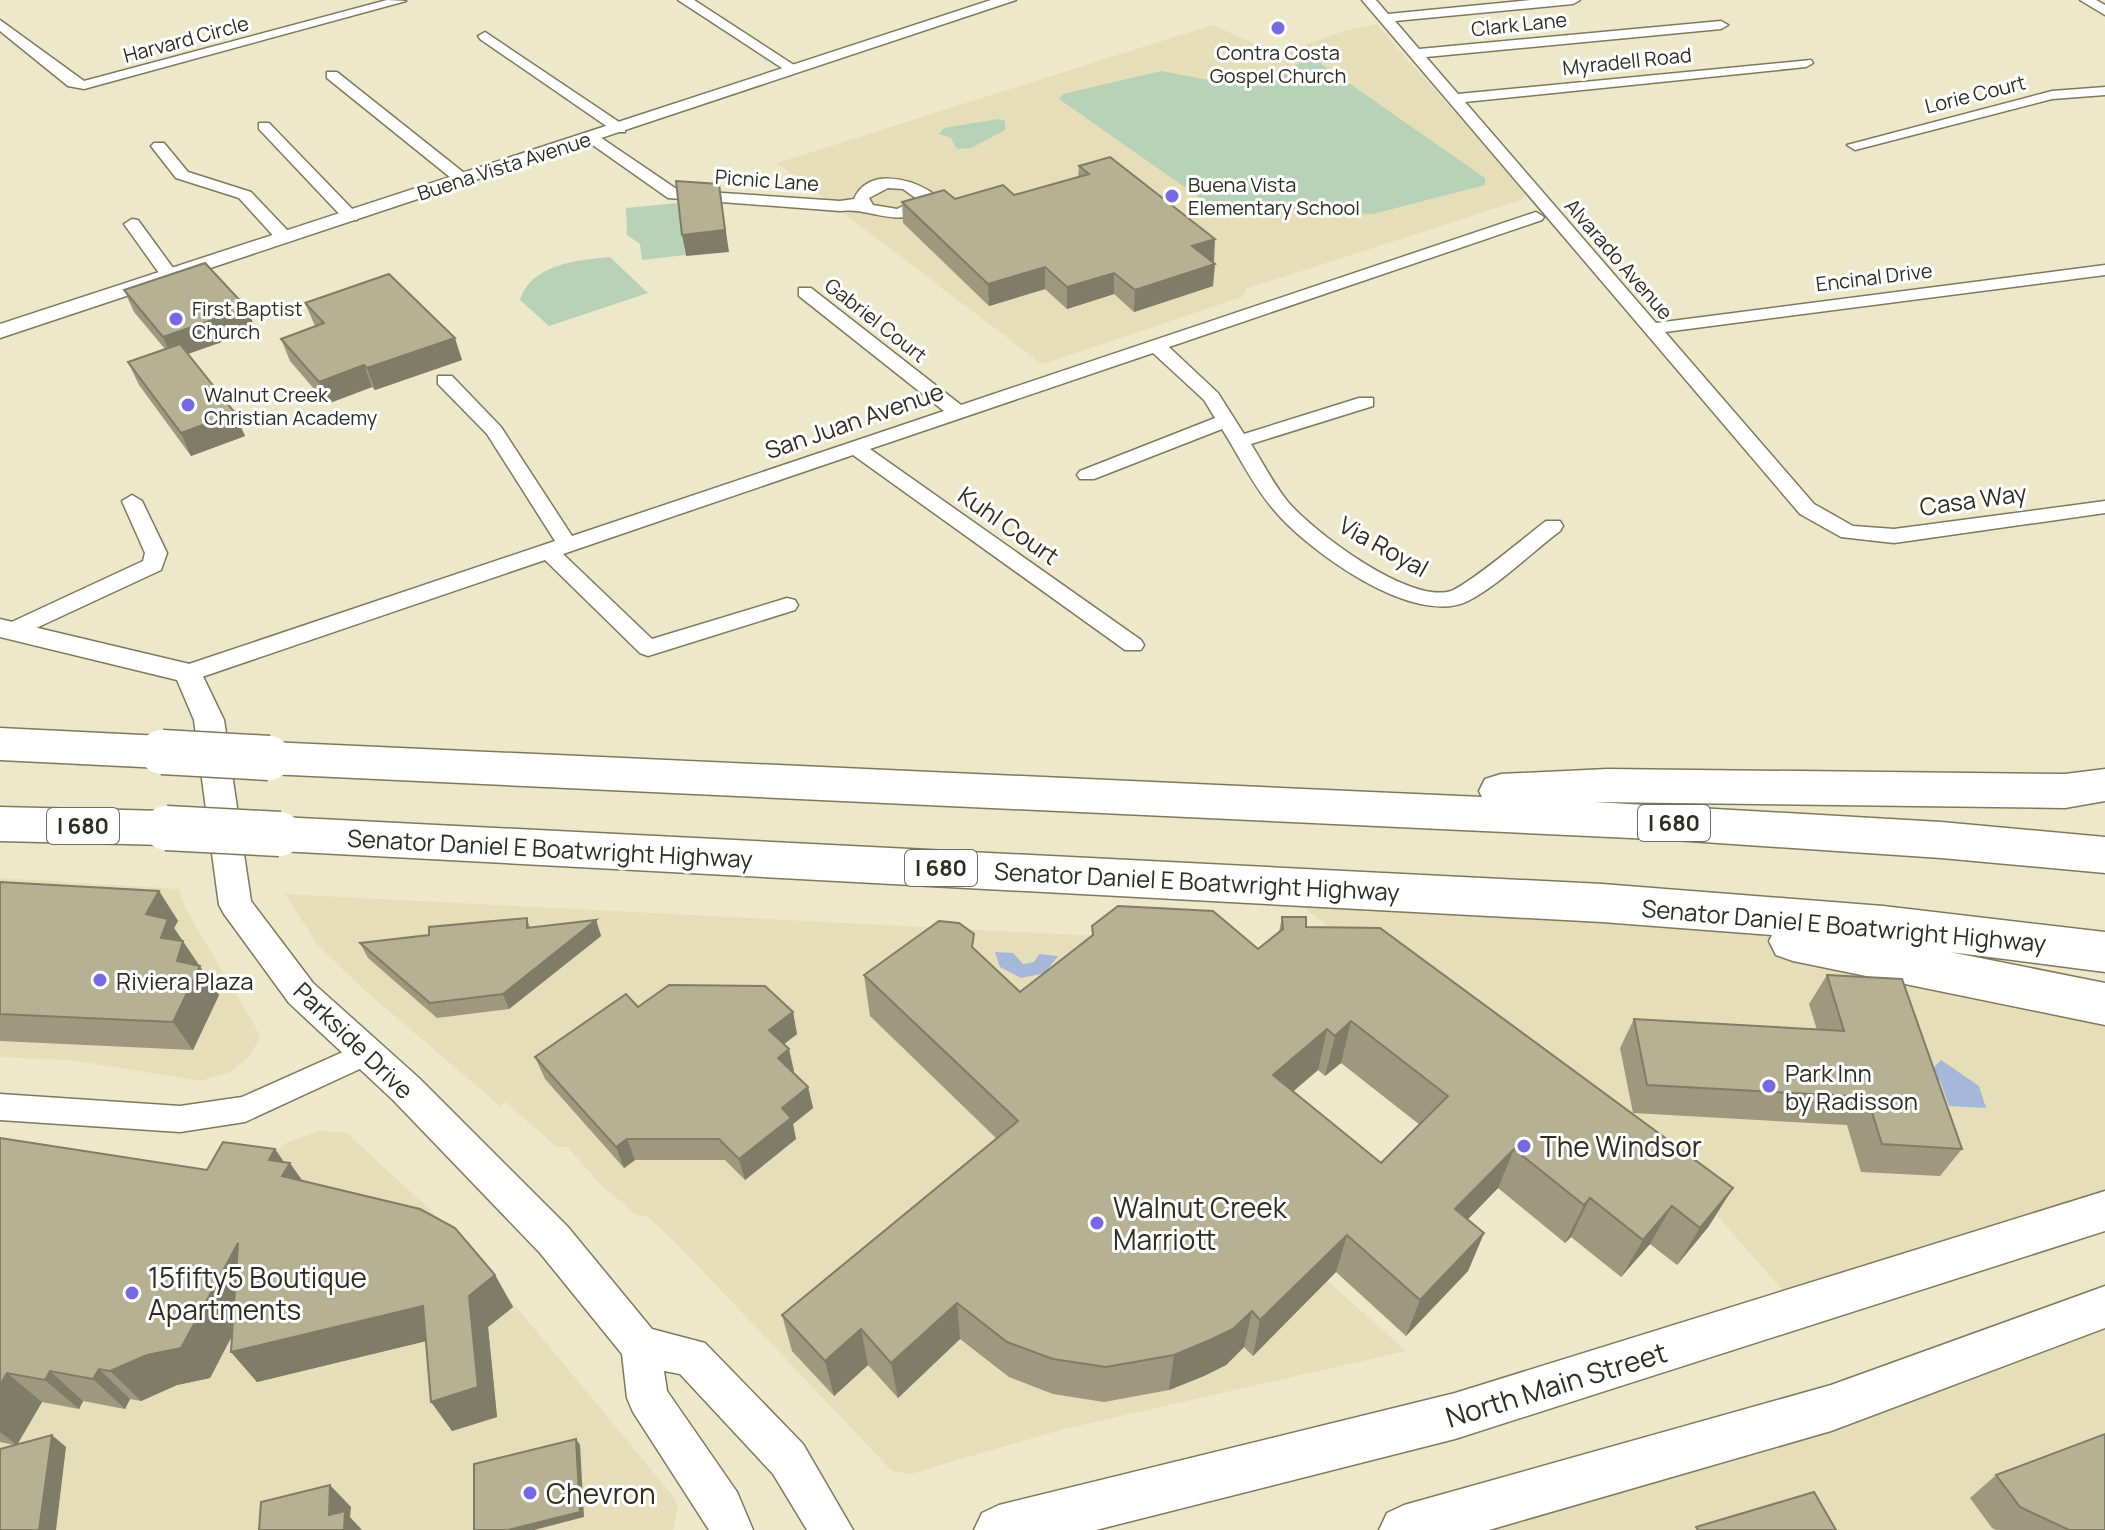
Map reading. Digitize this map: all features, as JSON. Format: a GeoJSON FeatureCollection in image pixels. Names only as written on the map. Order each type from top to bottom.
{"type":"FeatureCollection","features":[{"type":"Feature","properties":{"kind":"highway","name":"I 680"},"geometry":{"type":"LineString","coordinates":[[0,744],[1795,830],[2105,855]]}},
{"type":"Feature","properties":{"kind":"highway"},"geometry":{"type":"LineString","coordinates":[[1243,805],[1607,785],[2065,791],[2105,785]]}},
{"type":"Feature","properties":{"kind":"highway","name":"Senator Daniel E Boatwright Highway"},"geometry":{"type":"LineString","coordinates":[[0,824],[166,828],[1602,903],[1855,923],[2105,952]]}},
{"type":"Feature","properties":{"kind":"highway"},"geometry":{"type":"LineString","coordinates":[[1602,903],[2105,1004]]}},
{"type":"Feature","properties":{"kind":"main road","name":"North Main Street"},"geometry":{"type":"LineString","coordinates":[[999,1530],[1455,1416],[2105,1211]]}},
{"type":"Feature","properties":{"kind":"main road"},"geometry":{"type":"LineString","coordinates":[[1404,1530],[1831,1408],[2105,1307]]}},
{"type":"Feature","properties":{"kind":"street"},"geometry":{"type":"LineString","coordinates":[[685,0],[793,69]]}},
{"type":"Feature","properties":{"kind":"street","name":"Alvarado Avenue"},"geometry":{"type":"LineString","coordinates":[[1369,0],[1807,509],[1848,532]]}},
{"type":"Feature","properties":{"kind":"street"},"geometry":{"type":"LineString","coordinates":[[1385,18],[1573,0]]}},
{"type":"Feature","properties":{"kind":"street"},"geometry":{"type":"LineString","coordinates":[[2087,0],[2105,11]]}},
{"type":"Feature","properties":{"kind":"street","name":"Harvard Circle"},"geometry":{"type":"LineString","coordinates":[[0,24],[73,83],[84,85],[399,1]]}},
{"type":"Feature","properties":{"kind":"street","name":"Buena Vista Avenue"},"geometry":{"type":"LineString","coordinates":[[0,331],[620,129],[997,1]]}},
{"type":"Feature","properties":{"kind":"street","name":"Clark Lane"},"geometry":{"type":"LineString","coordinates":[[1416,54],[1721,25]]}},
{"type":"Feature","properties":{"kind":"street"},"geometry":{"type":"LineString","coordinates":[[485,36],[620,129]]}},
{"type":"Feature","properties":{"kind":"street","name":"Myradell Road"},"geometry":{"type":"LineString","coordinates":[[1453,99],[1806,63]]}},
{"type":"Feature","properties":{"kind":"street"},"geometry":{"type":"LineString","coordinates":[[332,75],[462,179]]}},
{"type":"Feature","properties":{"kind":"street","name":"Lorie Court"},"geometry":{"type":"LineString","coordinates":[[1855,145],[2052,95],[2105,91]]}},
{"type":"Feature","properties":{"kind":"street"},"geometry":{"type":"LineString","coordinates":[[264,126],[351,217]]}},
{"type":"Feature","properties":{"kind":"street","name":"Picnic Lane"},"geometry":{"type":"LineString","coordinates":[[592,138],[674,195],[840,206],[862,203]]}},
{"type":"Feature","properties":{"kind":"street"},"geometry":{"type":"LineString","coordinates":[[159,146],[182,175],[245,195],[284,237]]}},
{"type":"Feature","properties":{"kind":"street","name":"San Juan Avenue"},"geometry":{"type":"LineString","coordinates":[[188,673],[1536,217]]}},
{"type":"Feature","properties":{"kind":"street"},"geometry":{"type":"LineString","coordinates":[[132,224],[170,276]]}},
{"type":"Feature","properties":{"kind":"street","name":"Encinal Drive"},"geometry":{"type":"LineString","coordinates":[[1649,329],[2105,270]]}},
{"type":"Feature","properties":{"kind":"street","name":"Gabriel Court"},"geometry":{"type":"LineString","coordinates":[[805,292],[958,412]]}},
{"type":"Feature","properties":{"kind":"street","name":"Via Royal"},"geometry":{"type":"LineString","coordinates":[[1158,347],[1211,397],[1281,506],[1334,554],[1405,592],[1433,601],[1460,596],[1553,526]]}},
{"type":"Feature","properties":{"kind":"street"},"geometry":{"type":"LineString","coordinates":[[445,380],[494,431],[537,491],[558,548],[648,648],[787,605]]}},
{"type":"Feature","properties":{"kind":"street"},"geometry":{"type":"LineString","coordinates":[[1239,442],[1366,402]]}},
{"type":"Feature","properties":{"kind":"street"},"geometry":{"type":"LineString","coordinates":[[1087,475],[1226,420]]}},
{"type":"Feature","properties":{"kind":"street","name":"Kuhl Court"},"geometry":{"type":"LineString","coordinates":[[856,448],[1133,645]]}},
{"type":"Feature","properties":{"kind":"street"},"geometry":{"type":"LineString","coordinates":[[5,629],[153,565],[156,553],[132,501]]}},
{"type":"Feature","properties":{"kind":"street","name":"Casa Way"},"geometry":{"type":"LineString","coordinates":[[1848,532],[1894,536],[2105,507]]}},
{"type":"Feature","properties":{"kind":"street"},"geometry":{"type":"LineString","coordinates":[[5,629],[188,673]]}},
{"type":"Feature","properties":{"kind":"street","name":"Parkside Drive"},"geometry":{"type":"LineString","coordinates":[[188,673],[209,720],[235,905],[301,993],[406,1089],[554,1240],[641,1346]]}},
{"type":"Feature","properties":{"kind":"street"},"geometry":{"type":"LineString","coordinates":[[0,1107],[180,1119],[245,1109],[365,1054]]}},
{"type":"Feature","properties":{"kind":"street"},"geometry":{"type":"LineString","coordinates":[[731,1530],[722,1507],[647,1398],[641,1346],[691,1357],[788,1459],[831,1530]]}},
{"type":"Feature","properties":{"kind":"shaded area","name":"Buena Vista Elementary School"},"geometry":{"type":"Polygon","coordinates":[[[1376,24],[1526,193],[1521,200],[1246,289],[1242,297],[1042,364],[777,163],[1212,25],[1279,54],[1344,31],[1376,24]]]}},
{"type":"Feature","properties":{"kind":"shaded area","name":"Riviera Plaza"},"geometry":{"type":"Polygon","coordinates":[[[0,878],[179,889],[185,908],[260,1037],[250,1056],[230,1072],[200,1081],[71,1060],[0,1057],[0,878]]]}},
{"type":"Feature","properties":{"kind":"shaded area"},"geometry":{"type":"Polygon","coordinates":[[[1272,885],[1602,903],[2105,1004],[2105,1211],[1799,1309],[1706,1203],[1272,885]]]}},
{"type":"Feature","properties":{"kind":"shaded area"},"geometry":{"type":"Polygon","coordinates":[[[285,894],[1251,944],[1110,1086],[1406,1351],[1060,1430],[910,1474],[892,1471],[678,1245],[647,1216],[637,1215],[602,1186],[567,1147],[557,1147],[505,1102],[500,1106],[362,988],[317,944],[285,894]]]}},
{"type":"Feature","properties":{"kind":"shaded area"},"geometry":{"type":"Polygon","coordinates":[[[320,1131],[347,1133],[454,1232],[673,1496],[678,1507],[673,1530],[0,1530],[0,1148],[176,1174],[264,1161],[286,1143],[320,1131]]]}},
{"type":"Feature","properties":{"kind":"shaded area"},"geometry":{"type":"Polygon","coordinates":[[[2105,1307],[2105,1530],[1404,1530],[2105,1307]]]}},
{"type":"Feature","properties":{"kind":"green space"},"geometry":{"type":"Polygon","coordinates":[[[1310,56],[1485,178],[1485,185],[1373,214],[1213,207],[1059,99],[1063,94],[1161,71],[1258,86],[1271,82],[1310,56]]]}},
{"type":"Feature","properties":{"kind":"green space"},"geometry":{"type":"Polygon","coordinates":[[[998,119],[1005,121],[1005,130],[971,148],[957,149],[951,138],[939,134],[944,128],[998,119]]]}},
{"type":"Feature","properties":{"kind":"green space"},"geometry":{"type":"Polygon","coordinates":[[[678,203],[685,255],[642,260],[640,244],[627,235],[626,208],[678,203]]]}},
{"type":"Feature","properties":{"kind":"green space"},"geometry":{"type":"Polygon","coordinates":[[[610,257],[648,293],[549,326],[520,300],[526,288],[545,271],[570,262],[610,257]]]}},
{"type":"Feature","properties":{"kind":"water"},"geometry":{"type":"Polygon","coordinates":[[[995,952],[1013,953],[1023,964],[1034,962],[1039,954],[1058,956],[1045,973],[1021,978],[1000,967],[995,952]]]}},
{"type":"Feature","properties":{"kind":"water"},"geometry":{"type":"Polygon","coordinates":[[[1941,1060],[1979,1086],[1986,1108],[1949,1106],[1940,1081],[1929,1073],[1941,1060]]]}},
{"type":"Feature","properties":{"kind":"building"},"geometry":{"type":"Polygon","coordinates":[[[1110,157],[1215,239],[1192,246],[1215,264],[1135,290],[1114,273],[1067,287],[1045,267],[988,284],[902,202],[944,190],[955,199],[1003,185],[1014,195],[1089,174],[1079,166],[1110,157]]]}},
{"type":"Feature","properties":{"kind":"building"},"geometry":{"type":"Polygon","coordinates":[[[676,181],[719,184],[725,230],[682,235],[676,181]]]}},
{"type":"Feature","properties":{"kind":"building"},"geometry":{"type":"Polygon","coordinates":[[[205,263],[247,308],[163,337],[124,290],[205,263]]]}},
{"type":"Feature","properties":{"kind":"building"},"geometry":{"type":"Polygon","coordinates":[[[389,274],[455,338],[319,382],[281,339],[324,323],[305,303],[389,274]]]}},
{"type":"Feature","properties":{"kind":"building"},"geometry":{"type":"Polygon","coordinates":[[[180,344],[235,413],[181,433],[128,362],[180,344]]]}},
{"type":"Feature","properties":{"kind":"building","name":"Riviera Plaza"},"geometry":{"type":"Polygon","coordinates":[[[0,882],[159,891],[146,914],[168,919],[161,938],[183,941],[177,961],[200,966],[173,1022],[0,1014],[0,882]]]}},
{"type":"Feature","properties":{"kind":"building"},"geometry":{"type":"Polygon","coordinates":[[[1118,906],[1213,911],[1258,949],[1283,929],[1282,917],[1306,917],[1306,927],[1380,928],[1733,1188],[1700,1228],[1672,1206],[1643,1240],[1590,1198],[1584,1205],[1514,1149],[1455,1209],[1484,1233],[1420,1300],[1347,1235],[1260,1320],[1252,1311],[1233,1329],[1174,1355],[1106,1367],[1053,1359],[1007,1342],[957,1303],[891,1363],[861,1329],[825,1361],[782,1315],[1018,1121],[864,975],[939,921],[959,923],[974,934],[972,947],[1020,992],[1093,935],[1092,926],[1118,906]],[[1351,1021],[1335,1036],[1327,1029],[1273,1075],[1381,1163],[1448,1096],[1351,1021]]]}},
{"type":"Feature","properties":{"kind":"building"},"geometry":{"type":"Polygon","coordinates":[[[527,918],[527,928],[596,920],[503,994],[430,1003],[360,943],[429,935],[429,927],[527,918]]]}},
{"type":"Feature","properties":{"kind":"building"},"geometry":{"type":"Polygon","coordinates":[[[1827,975],[1902,979],[1962,1149],[1882,1144],[1867,1097],[1647,1085],[1634,1019],[1844,1031],[1827,975]]]}},
{"type":"Feature","properties":{"kind":"building"},"geometry":{"type":"Polygon","coordinates":[[[669,985],[765,986],[793,1012],[769,1030],[789,1049],[778,1058],[808,1087],[782,1108],[791,1118],[739,1159],[719,1139],[627,1139],[616,1147],[535,1057],[626,994],[638,1007],[669,985]]]}},
{"type":"Feature","properties":{"kind":"building"},"geometry":{"type":"Polygon","coordinates":[[[0,1138],[207,1170],[223,1142],[275,1149],[269,1160],[290,1163],[282,1176],[420,1209],[455,1228],[495,1275],[469,1296],[478,1387],[431,1402],[423,1306],[231,1352],[238,1243],[181,1348],[147,1355],[110,1371],[99,1369],[93,1379],[50,1371],[45,1380],[7,1373],[0,1385],[0,1138]]]}},
{"type":"Feature","properties":{"kind":"building"},"geometry":{"type":"Polygon","coordinates":[[[2105,1434],[2105,1530],[2069,1530],[2020,1507],[1996,1475],[2105,1434]]]}},
{"type":"Feature","properties":{"kind":"building"},"geometry":{"type":"Polygon","coordinates":[[[52,1435],[39,1530],[0,1530],[0,1449],[52,1435]]]}},
{"type":"Feature","properties":{"kind":"building","name":"Chevron"},"geometry":{"type":"Polygon","coordinates":[[[576,1439],[580,1512],[508,1530],[474,1530],[474,1464],[576,1439]]]}},
{"type":"Feature","properties":{"kind":"building"},"geometry":{"type":"Polygon","coordinates":[[[330,1485],[329,1515],[345,1511],[344,1530],[259,1530],[261,1502],[330,1485]]]}},
{"type":"Feature","properties":{"kind":"building"},"geometry":{"type":"Polygon","coordinates":[[[1814,1492],[1836,1530],[1698,1530],[1696,1527],[1814,1492]]]}},
{"type":"Feature","properties":{"kind":"place","name":"Contra Costa Gospel Church"},"geometry":{"type":"Point","coordinates":[1278,28]}},
{"type":"Feature","properties":{"kind":"place","name":"Buena Vista Elementary School"},"geometry":{"type":"Point","coordinates":[1172,196]}},
{"type":"Feature","properties":{"kind":"place","name":"First Baptist Church"},"geometry":{"type":"Point","coordinates":[176,319]}},
{"type":"Feature","properties":{"kind":"place","name":"Walnut Creek Christian Academy"},"geometry":{"type":"Point","coordinates":[188,405]}},
{"type":"Feature","properties":{"kind":"place","name":"Riviera Plaza"},"geometry":{"type":"Point","coordinates":[100,980]}},
{"type":"Feature","properties":{"kind":"place","name":"Park Inn by Radisson"},"geometry":{"type":"Point","coordinates":[1769,1086]}},
{"type":"Feature","properties":{"kind":"place","name":"The Windsor"},"geometry":{"type":"Point","coordinates":[1524,1146]}},
{"type":"Feature","properties":{"kind":"place","name":"Walnut Creek Marriott"},"geometry":{"type":"Point","coordinates":[1097,1223]}},
{"type":"Feature","properties":{"kind":"place","name":"15fifty5 Boutique Apartments"},"geometry":{"type":"Point","coordinates":[132,1293]}},
{"type":"Feature","properties":{"kind":"place","name":"Chevron"},"geometry":{"type":"Point","coordinates":[530,1493]}}]}
